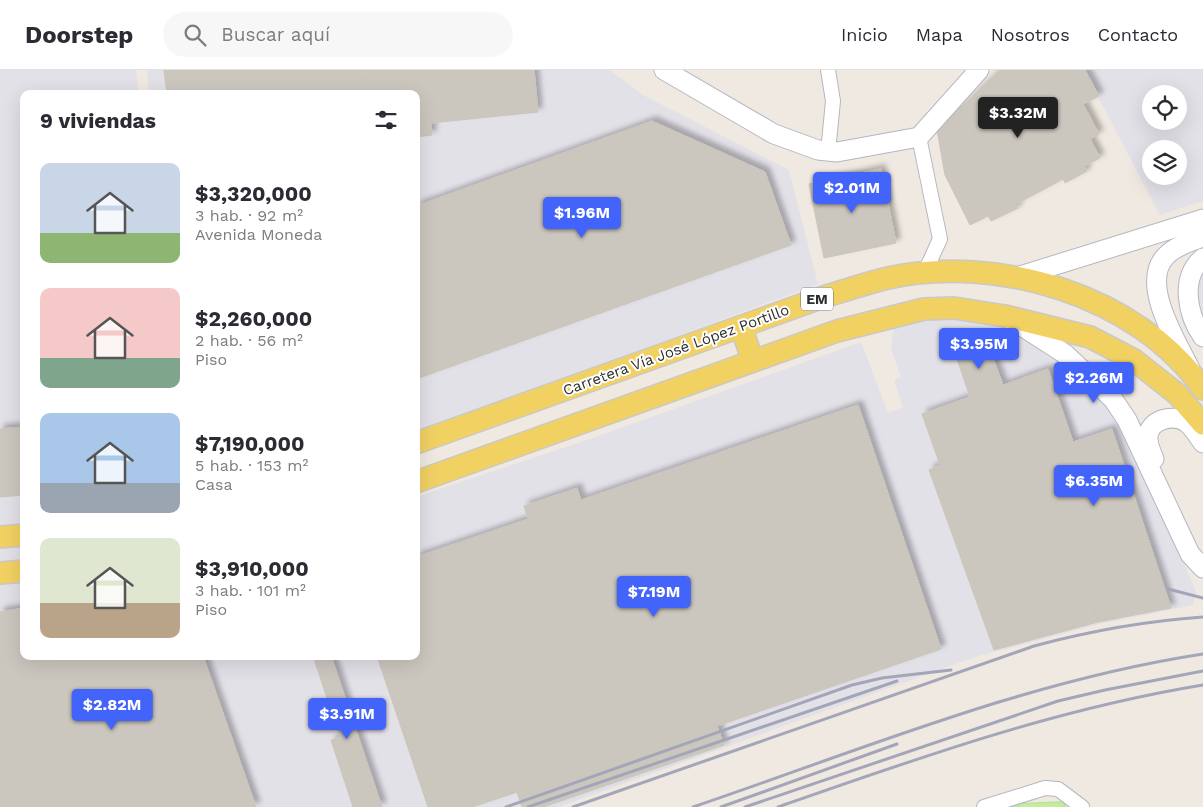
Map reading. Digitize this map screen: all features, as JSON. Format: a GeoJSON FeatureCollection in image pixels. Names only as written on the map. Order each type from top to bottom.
{"type":"FeatureCollection","features":[{"type":"Feature","properties":{"kind":"main road"},"geometry":{"type":"LineString","coordinates":[[664,70],[774,134],[828,152],[919,137],[971,73]]}},
{"type":"Feature","properties":{"kind":"main road"},"geometry":{"type":"LineString","coordinates":[[1017,277],[1203,219]]}},
{"type":"Feature","properties":{"kind":"main road"},"geometry":{"type":"LineString","coordinates":[[1197,381],[1159,302],[1156,278],[1165,256],[1179,247],[1203,237]]}},
{"type":"Feature","properties":{"kind":"main road"},"geometry":{"type":"LineString","coordinates":[[1203,258],[1192,274],[1188,289],[1189,309],[1203,337]]}},
{"type":"Feature","properties":{"kind":"main road","name":"Carretera Vía José López Portillo"},"geometry":{"type":"LineString","coordinates":[[420,442],[826,296],[888,278],[924,274],[974,273],[1017,277],[1064,290],[1109,308],[1146,331],[1197,381]]}},
{"type":"Feature","properties":{"kind":"main road","name":"EM"},"geometry":{"type":"LineString","coordinates":[[420,481],[837,330],[924,309],[954,308],[1005,316],[1090,337],[1134,360],[1177,394],[1203,424]]}},
{"type":"Feature","properties":{"kind":"main road"},"geometry":{"type":"LineString","coordinates":[[1005,316],[1064,354],[1113,399],[1127,420],[1190,554],[1203,568]]}},
{"type":"Feature","properties":{"kind":"main road"},"geometry":{"type":"LineString","coordinates":[[741,327],[753,361]]}},
{"type":"Feature","properties":{"kind":"main road"},"geometry":{"type":"LineString","coordinates":[[1166,505],[1165,489],[1148,445],[1148,434],[1154,425],[1163,419],[1175,417],[1188,423],[1203,443]]}},
{"type":"Feature","properties":{"kind":"main road"},"geometry":{"type":"LineString","coordinates":[[0,537],[20,535]]}},
{"type":"Feature","properties":{"kind":"main road"},"geometry":{"type":"LineString","coordinates":[[0,573],[20,571]]}},
{"type":"Feature","properties":{"kind":"street"},"geometry":{"type":"LineString","coordinates":[[828,70],[833,101],[828,152]]}},
{"type":"Feature","properties":{"kind":"street"},"geometry":{"type":"LineString","coordinates":[[919,137],[940,239],[924,274]]}},
{"type":"Feature","properties":{"kind":"street"},"geometry":{"type":"LineString","coordinates":[[984,807],[1045,788],[1058,789],[1082,807]]}},
{"type":"Feature","properties":{"kind":"shaded area"},"geometry":{"type":"Polygon","coordinates":[[[0,70],[136,70],[138,90],[20,90],[20,660],[420,660],[420,496],[587,440],[861,342],[888,413],[903,407],[894,380],[901,377],[891,349],[894,325],[963,317],[994,323],[1034,338],[1110,403],[1143,464],[1196,592],[1193,605],[1098,624],[975,657],[559,807],[0,807],[0,70]]]}},
{"type":"Feature","properties":{"kind":"shaded area"},"geometry":{"type":"Polygon","coordinates":[[[147,70],[610,70],[643,95],[789,170],[818,284],[420,432],[420,90],[149,90],[147,70]]]}},
{"type":"Feature","properties":{"kind":"shaded area"},"geometry":{"type":"Polygon","coordinates":[[[1084,70],[1203,70],[1203,201],[1160,215],[1144,185],[1187,185],[1187,140],[1142,140],[1142,181],[1084,70]]]}},
{"type":"Feature","properties":{"kind":"shaded area"},"geometry":{"type":"Polygon","coordinates":[[[1203,269],[1203,314],[1197,287],[1203,269]]]}},
{"type":"Feature","properties":{"kind":"green space"},"geometry":{"type":"Polygon","coordinates":[[[1066,801],[1066,807],[1008,807],[1019,803],[1066,801]]]}},
{"type":"Feature","properties":{"kind":"green space"},"geometry":{"type":"Polygon","coordinates":[[[1063,803],[1063,807],[1020,807],[1020,804],[1063,803]]]}},
{"type":"Feature","properties":{"kind":"building"},"geometry":{"type":"Polygon","coordinates":[[[164,70],[362,70],[364,90],[166,90],[164,70]]]}},
{"type":"Feature","properties":{"kind":"building"},"geometry":{"type":"Polygon","coordinates":[[[362,70],[534,70],[538,112],[431,123],[432,135],[420,136],[420,90],[364,90],[362,70]]]}},
{"type":"Feature","properties":{"kind":"building"},"geometry":{"type":"Polygon","coordinates":[[[1000,70],[1085,70],[1099,96],[1083,104],[1099,134],[1090,139],[1100,158],[1084,166],[1087,171],[1065,183],[1063,179],[1016,204],[1018,208],[991,221],[988,216],[970,225],[945,175],[937,130],[1000,70]]]}},
{"type":"Feature","properties":{"kind":"building"},"geometry":{"type":"Polygon","coordinates":[[[652,121],[765,172],[791,245],[420,378],[420,205],[652,121]]]}},
{"type":"Feature","properties":{"kind":"building"},"geometry":{"type":"Polygon","coordinates":[[[881,169],[896,243],[824,258],[809,184],[881,169]]]}},
{"type":"Feature","properties":{"kind":"building"},"geometry":{"type":"Polygon","coordinates":[[[980,344],[981,347],[988,345],[1003,385],[970,397],[956,356],[971,351],[970,347],[980,344]]]}},
{"type":"Feature","properties":{"kind":"building"},"geometry":{"type":"Polygon","coordinates":[[[1048,369],[1073,442],[1112,429],[1171,608],[1098,622],[1012,382],[1048,369]]]}},
{"type":"Feature","properties":{"kind":"building"},"geometry":{"type":"Polygon","coordinates":[[[1012,382],[1098,622],[994,650],[929,470],[940,465],[922,414],[1012,382]]]}},
{"type":"Feature","properties":{"kind":"building"},"geometry":{"type":"Polygon","coordinates":[[[858,405],[941,649],[717,726],[724,745],[543,807],[522,807],[517,792],[472,807],[428,807],[378,660],[420,660],[420,556],[528,519],[524,506],[577,488],[581,500],[858,405]]]}},
{"type":"Feature","properties":{"kind":"building"},"geometry":{"type":"Polygon","coordinates":[[[20,427],[20,495],[0,497],[0,429],[20,427]]]}},
{"type":"Feature","properties":{"kind":"building"},"geometry":{"type":"Polygon","coordinates":[[[20,609],[20,660],[204,660],[256,807],[0,807],[0,612],[20,609]]]}},
{"type":"Feature","properties":{"kind":"building"},"geometry":{"type":"Polygon","coordinates":[[[314,660],[332,660],[382,807],[353,807],[331,740],[340,737],[314,660]]]}},
{"type":"Feature","properties":{"kind":"railway"},"geometry":{"type":"LineString","coordinates":[[1168,589],[1203,598]]}},
{"type":"Feature","properties":{"kind":"railway"},"geometry":{"type":"LineString","coordinates":[[573,807],[1034,646],[1118,627],[1203,617]]}},
{"type":"Feature","properties":{"kind":"railway"},"geometry":{"type":"LineString","coordinates":[[693,807],[945,719],[1008,699],[1072,681],[1137,666],[1203,654]]}},
{"type":"Feature","properties":{"kind":"railway"},"geometry":{"type":"LineString","coordinates":[[506,807],[852,685],[882,678],[951,670]]}},
{"type":"Feature","properties":{"kind":"railway"},"geometry":{"type":"LineString","coordinates":[[745,807],[1058,701],[1203,671]]}},
{"type":"Feature","properties":{"kind":"railway"},"geometry":{"type":"LineString","coordinates":[[528,807],[897,681]]}},
{"type":"Feature","properties":{"kind":"railway"},"geometry":{"type":"LineString","coordinates":[[778,807],[935,753],[1041,721],[1094,707],[1203,685]]}},
{"type":"Feature","properties":{"kind":"railway"},"geometry":{"type":"LineString","coordinates":[[721,807],[897,744]]}}]}
